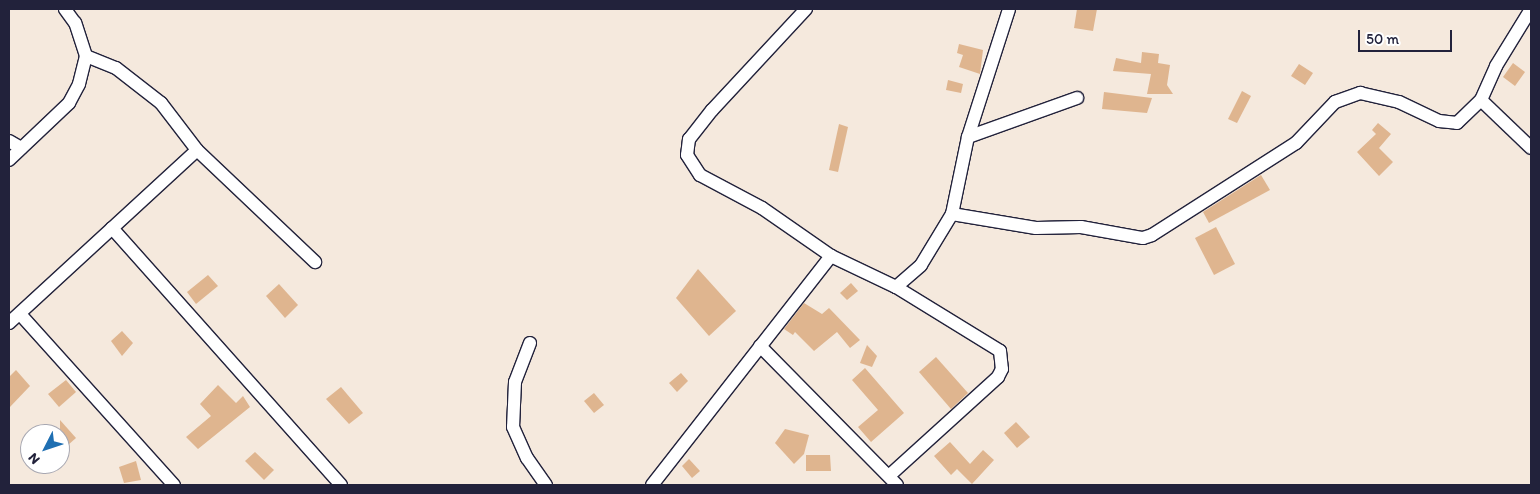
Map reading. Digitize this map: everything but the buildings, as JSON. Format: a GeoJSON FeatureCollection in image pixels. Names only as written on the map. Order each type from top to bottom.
{"type":"FeatureCollection","features":[{"type":"Feature","properties":{"kind":"street"},"geometry":{"type":"LineString","coordinates":[[9,160],[69,103],[79,84],[86,56],[75,23],[65,9]]}},
{"type":"Feature","properties":{"kind":"street"},"geometry":{"type":"LineString","coordinates":[[760,346],[893,480],[980,396],[1002,369],[1000,351],[993,343],[896,287],[831,256],[762,208],[700,175],[687,155],[690,139],[712,110],[806,9]]}},
{"type":"Feature","properties":{"kind":"street"},"geometry":{"type":"LineString","coordinates":[[896,287],[922,265],[952,214],[968,137],[1009,9]]}},
{"type":"Feature","properties":{"kind":"street"},"geometry":{"type":"LineString","coordinates":[[952,214],[1036,228],[1096,228],[1143,238],[1160,231],[1296,144],[1335,102],[1360,93],[1399,102],[1439,122],[1457,123],[1481,100],[1496,66],[1531,9]]}},
{"type":"Feature","properties":{"kind":"street"},"geometry":{"type":"LineString","coordinates":[[86,56],[116,68],[141,86],[180,125],[197,150],[316,262]]}},
{"type":"Feature","properties":{"kind":"street"},"geometry":{"type":"LineString","coordinates":[[968,137],[1078,98]]}},
{"type":"Feature","properties":{"kind":"street"},"geometry":{"type":"LineString","coordinates":[[1481,100],[1531,148]]}},
{"type":"Feature","properties":{"kind":"street"},"geometry":{"type":"LineString","coordinates":[[9,141],[21,148]]}},
{"type":"Feature","properties":{"kind":"street"},"geometry":{"type":"LineString","coordinates":[[9,323],[197,150]]}},
{"type":"Feature","properties":{"kind":"street"},"geometry":{"type":"LineString","coordinates":[[112,228],[342,485]]}},
{"type":"Feature","properties":{"kind":"street"},"geometry":{"type":"LineString","coordinates":[[652,485],[831,256]]}},
{"type":"Feature","properties":{"kind":"street"},"geometry":{"type":"LineString","coordinates":[[20,314],[174,485]]}},
{"type":"Feature","properties":{"kind":"street"},"geometry":{"type":"LineString","coordinates":[[530,343],[514,382],[513,428],[527,458],[546,485]]}}]}
